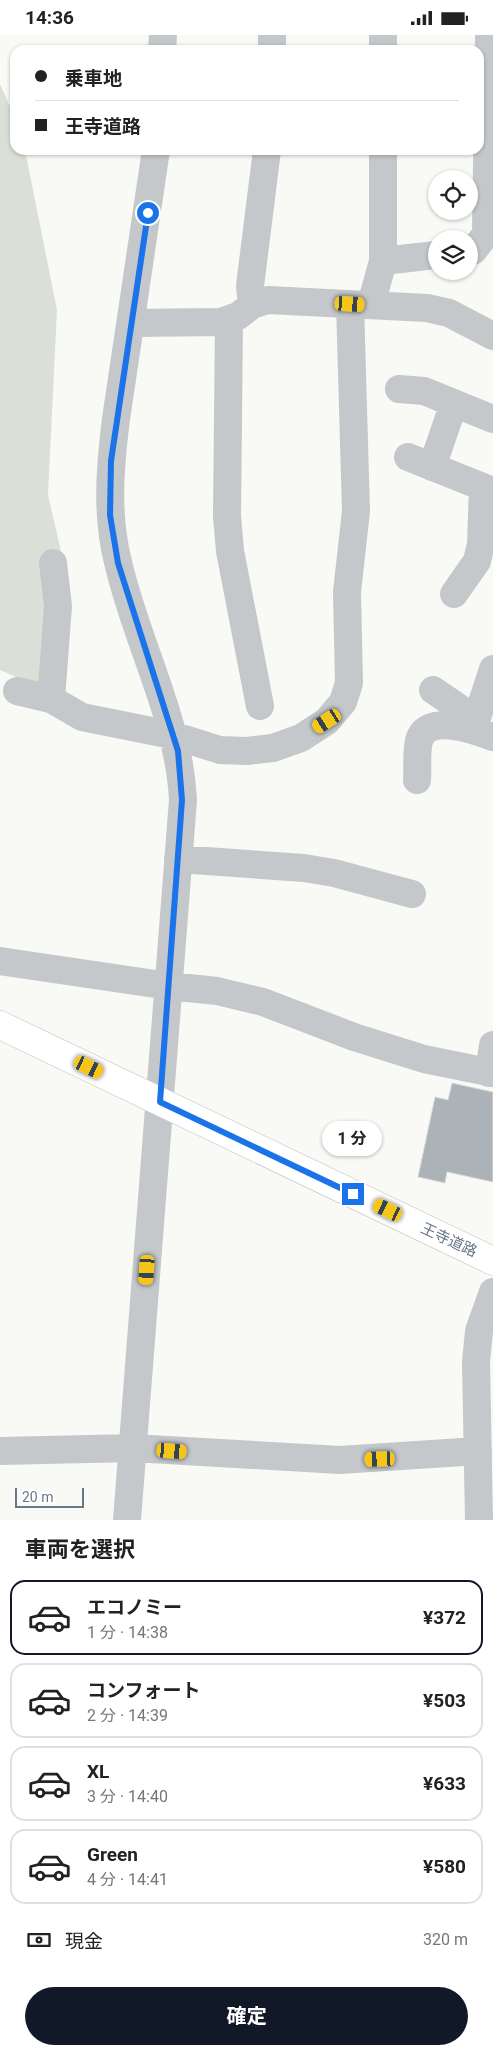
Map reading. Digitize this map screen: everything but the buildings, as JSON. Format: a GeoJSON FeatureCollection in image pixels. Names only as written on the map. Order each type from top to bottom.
{"type":"FeatureCollection","features":[{"type":"Feature","properties":{"kind":"highway","name":"王寺道路"},"geometry":{"type":"LineString","coordinates":[[0,1025],[493,1261]]}},
{"type":"Feature","properties":{"kind":"street"},"geometry":{"type":"LineString","coordinates":[[478,244],[486,234],[490,49]]}},
{"type":"Feature","properties":{"kind":"street"},"geometry":{"type":"LineString","coordinates":[[127,1520],[182,800],[181,775],[172,735],[118,563],[110,515],[111,461],[155,155]]}},
{"type":"Feature","properties":{"kind":"street"},"geometry":{"type":"LineString","coordinates":[[252,305],[250,286],[266,155]]}},
{"type":"Feature","properties":{"kind":"street"},"geometry":{"type":"LineString","coordinates":[[17,691],[51,699],[82,717],[172,735],[220,750],[247,751],[273,748],[301,737],[327,721],[343,702],[350,683],[347,592],[356,511],[361,305],[383,261],[383,155]]}},
{"type":"Feature","properties":{"kind":"street"},"geometry":{"type":"LineString","coordinates":[[383,261],[428,256]]}},
{"type":"Feature","properties":{"kind":"street"},"geometry":{"type":"LineString","coordinates":[[131,323],[221,322],[252,305],[268,300],[427,307],[449,313],[493,336]]}},
{"type":"Feature","properties":{"kind":"street"},"geometry":{"type":"LineString","coordinates":[[229,319],[227,516],[230,551],[260,706]]}},
{"type":"Feature","properties":{"kind":"street"},"geometry":{"type":"LineString","coordinates":[[399,389],[424,391],[493,419]]}},
{"type":"Feature","properties":{"kind":"street"},"geometry":{"type":"LineString","coordinates":[[454,403],[420,462],[488,489],[477,561],[454,594]]}},
{"type":"Feature","properties":{"kind":"street"},"geometry":{"type":"LineString","coordinates":[[51,699],[58,606],[53,563]]}},
{"type":"Feature","properties":{"kind":"street"},"geometry":{"type":"LineString","coordinates":[[483,734],[493,669]]}},
{"type":"Feature","properties":{"kind":"street"},"geometry":{"type":"LineString","coordinates":[[433,690],[458,707],[483,734]]}},
{"type":"Feature","properties":{"kind":"street"},"geometry":{"type":"LineString","coordinates":[[417,780],[419,740],[425,731],[438,726],[458,725],[483,734]]}},
{"type":"Feature","properties":{"kind":"street"},"geometry":{"type":"LineString","coordinates":[[178,859],[304,868],[334,873],[412,894]]}},
{"type":"Feature","properties":{"kind":"street"},"geometry":{"type":"LineString","coordinates":[[0,961],[169,986],[217,991],[263,1002],[354,1037],[424,1059],[491,1073],[493,1045]]}},
{"type":"Feature","properties":{"kind":"street"},"geometry":{"type":"LineString","coordinates":[[479,1520],[476,1362],[479,1331],[493,1292]]}},
{"type":"Feature","properties":{"kind":"street"},"geometry":{"type":"LineString","coordinates":[[0,1451],[133,1448],[340,1460],[478,1451]]}},
{"type":"Feature","properties":{"kind":"shaded area"},"geometry":{"type":"Polygon","coordinates":[[[0,84],[10,107],[10,155],[26,155],[57,310],[48,495],[63,560],[50,608],[44,689],[0,670],[0,84]]]}},
{"type":"Feature","properties":{"kind":"route"},"geometry":{"type":"LineString","coordinates":[[148,213],[116,419],[111,461],[110,515],[118,563],[178,751],[181,775],[182,800],[160,1102],[353,1194]]}}]}
